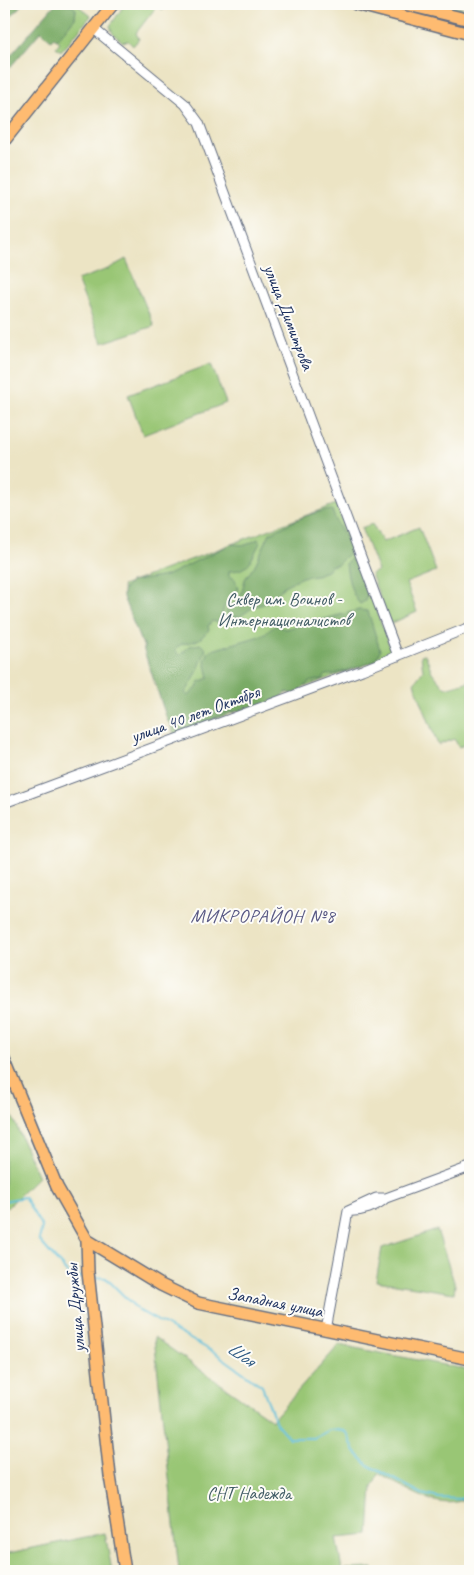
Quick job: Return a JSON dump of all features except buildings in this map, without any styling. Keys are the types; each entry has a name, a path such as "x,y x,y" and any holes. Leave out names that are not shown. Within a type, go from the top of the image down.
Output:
{"main road":[{"path":"4,141 113,4"},
{"path":"356,4 470,34"},
{"path":"404,4 470,20"},
{"name":"улица Дружбы","path":"4,1058 54,1180 87,1240 88,1272 110,1476 125,1571"},
{"name":"Западная улица","path":"87,1240 161,1286 198,1303 470,1360"}],"street":[{"name":"улица Димитрова","path":"94,29 185,104 199,123 398,656"},
{"name":"улица 40 лет Октября","path":"4,803 398,656 470,627"},
{"path":"326,1330 348,1210 365,1209 379,1204 386,1198 470,1167"}],"green space":[{"path":"4,4 22,4 4,25"},
{"path":"55,4 70,4 76,9 75,18 57,40 54,37 51,40 41,31 6,72 4,63"},
{"path":"70,4 76,4 91,16 61,51 56,47 60,42 57,40 75,18 76,9"},
{"path":"125,4 157,4 163,8 162,10 157,6 136,33 139,39 133,46 128,41 123,42 113,34 110,26"},
{"path":"442,4 470,10 470,14 442,6"},
{"path":"126,259 154,326 102,343 77,280 108,269"},
{"path":"211,364 226,403 143,435 128,395"},
{"name":"Сквер им. Воинов - Интернационалистов","path":"336,504 393,655 174,734 122,586"},
{"path":"332,510 352,550 338,564 330,566 327,571 302,577 284,586 274,598 264,604 255,606 239,617 229,617 226,611 242,592 245,579 255,565 270,533 315,513"},
{"path":"372,524 383,542 419,527 436,571 406,583 417,612 390,624 371,574 378,571 361,528"},
{"path":"258,539 260,543 249,563 242,569 229,571 229,576 235,579 238,590 224,607 220,623 212,621 208,626 209,630 201,638 182,644 175,649 179,656 190,646 200,644 206,649 195,677 185,693 188,696 197,688 199,682 209,678 205,660 209,651 263,635 276,625 285,629 359,610 368,611 380,650 379,653 371,663 326,675 323,679 309,682 295,695 287,692 280,699 246,711 228,712 179,733 168,722 144,651 144,644 140,640 123,597 123,591 130,582 166,576 231,544 246,545"},
{"path":"350,559 356,562 367,594 365,601 360,604 354,595 348,579 346,563"},
{"path":"425,654 432,672 445,688 470,681 470,743 459,747 454,739 438,745 414,683 423,671 421,655"},
{"path":"4,1097 38,1177 4,1211"},
{"path":"437,1230 455,1285 454,1293 376,1281 382,1248"},
{"name":"СНТ Надежда","path":"154,1337 272,1420 339,1345 470,1370 470,1496 448,1503 436,1501 412,1492 379,1474 372,1487 369,1535 336,1538 342,1569 373,1568 373,1571 179,1571"},
{"path":"105,1533 112,1571 4,1571 4,1554"}],"waterway":[{"name":"Шоя","path":"4,1201 24,1197 42,1227 39,1240 70,1276 83,1277"},
{"name":"Шоя","path":"93,1277 106,1278 138,1310 217,1354 262,1386 276,1423 289,1438 314,1438 329,1430 339,1429 347,1433 355,1452 368,1465 422,1494 439,1498 461,1499 470,1491"}],"district":[{"name":"МИКРОРАЙОН №8","path":"263,916"}]}
